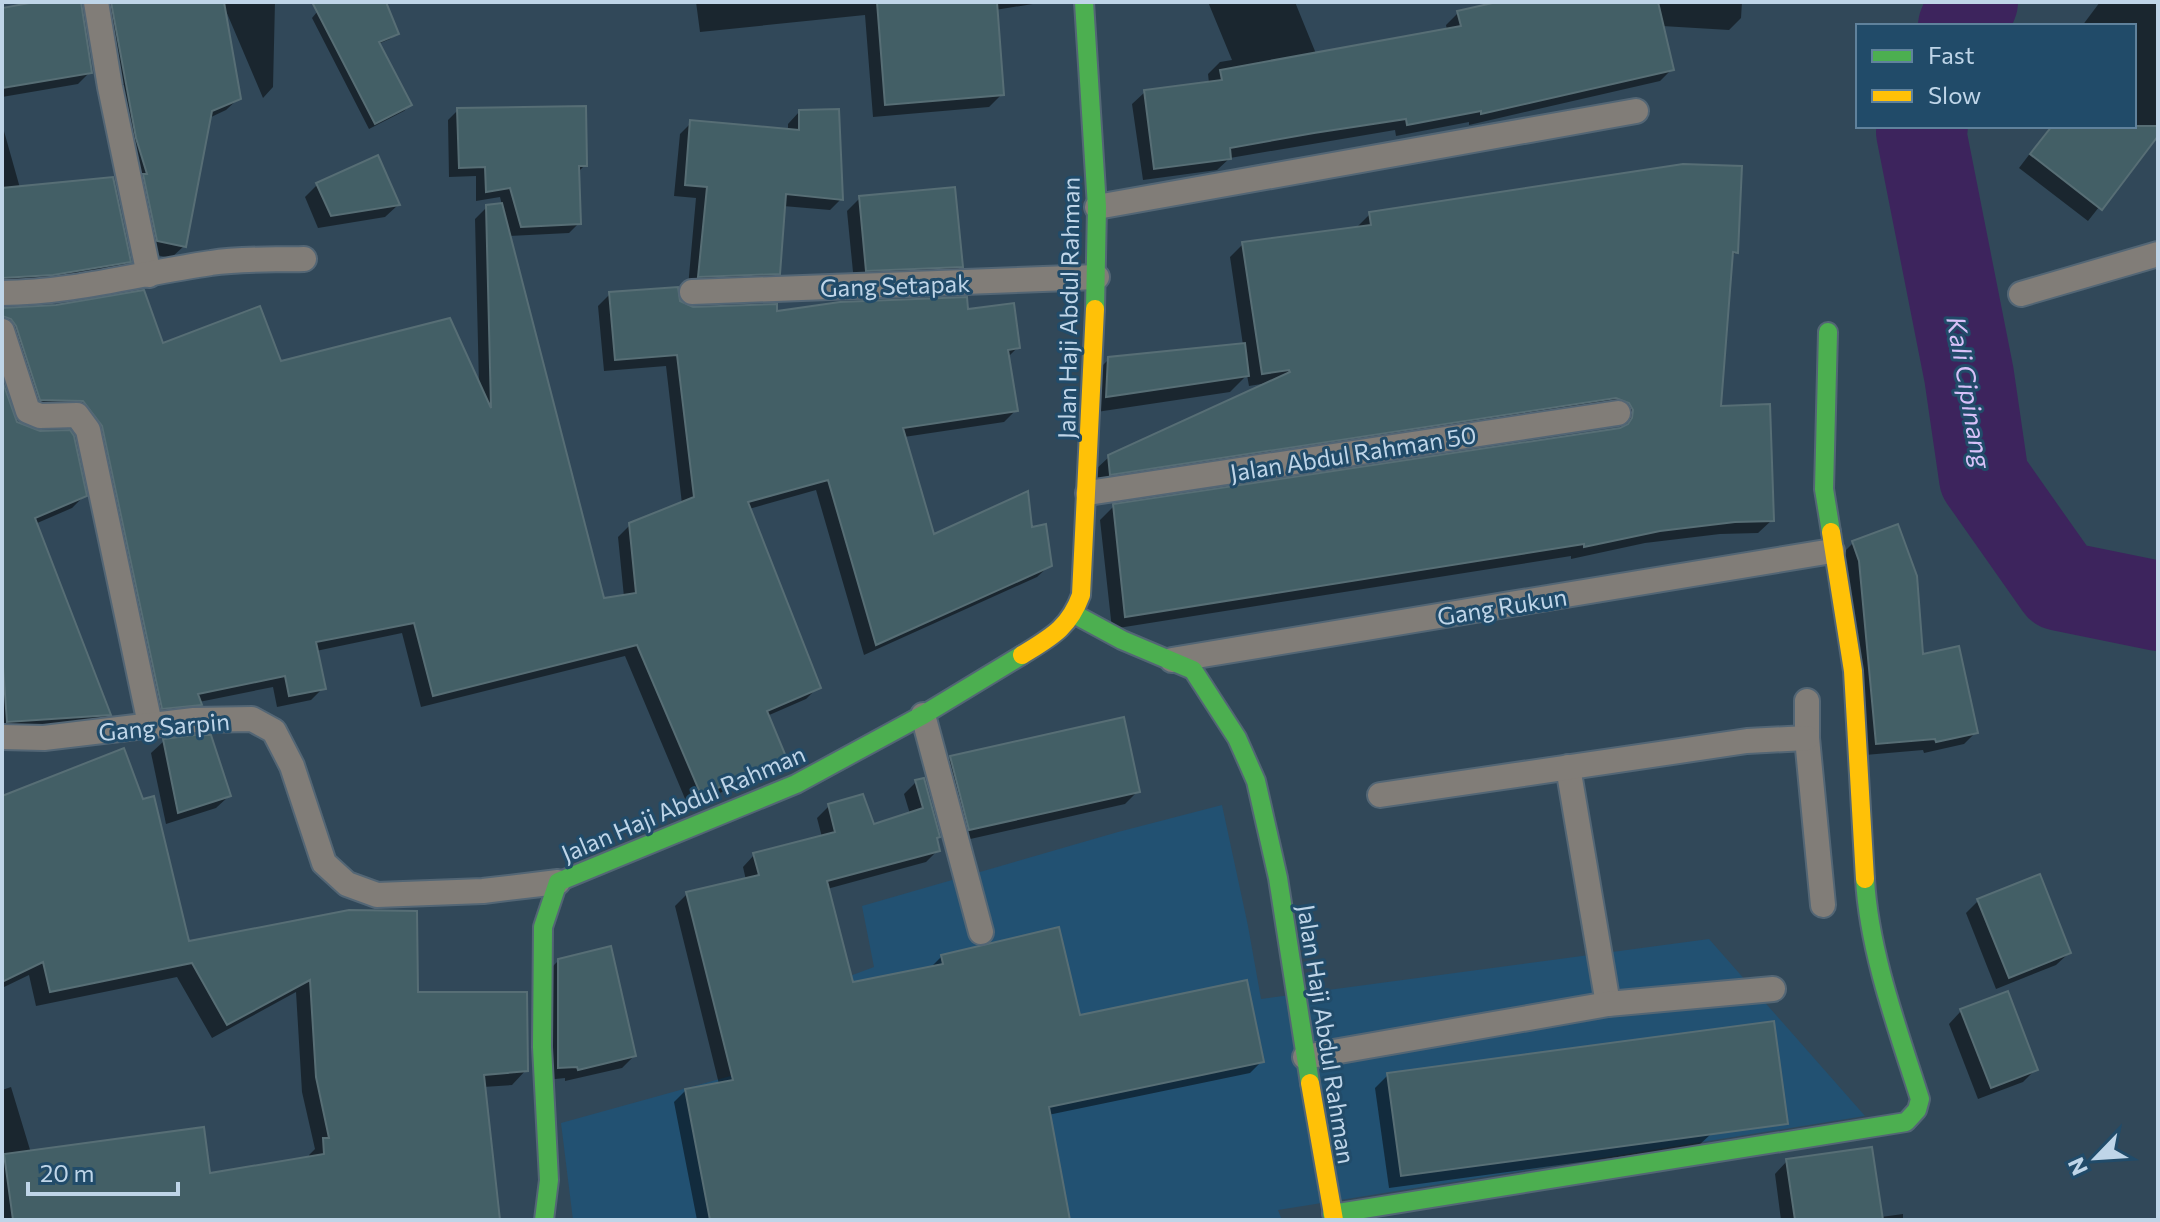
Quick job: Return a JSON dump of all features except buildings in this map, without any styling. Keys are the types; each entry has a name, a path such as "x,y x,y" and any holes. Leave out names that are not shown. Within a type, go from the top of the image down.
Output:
{"street":[{"path":"96,2 110,87 149,275"},
{"name":"Jalan Haji Abdul Rahman","path":"544,1220 549,1180 542,1047 543,927 558,882 796,784 923,715 1056,634 1074,614 1081,595 1088,493 1097,277 1097,207 1084,2"},
{"path":"1097,207 1636,111"},
{"path":"2021,294 2158,254"},
{"path":"2,293 29,293 214,262 304,259"},
{"name":"Gang Setapak","path":"692,292 1097,277"},
{"path":"2,331 28,411 40,416 77,415 88,430 150,724"},
{"path":"1333,1217 1844,1130 1906,1124 1918,1112 1920,1099 1889,996 1865,885 1853,671 1824,489 1828,332"},
{"name":"Jalan Abdul Rahman 50","path":"1088,493 1618,413"},
{"name":"Gang Rukun","path":"1172,660 1832,551"},
{"name":"Jalan Haji Abdul Rahman","path":"1074,614 1122,640 1193,670 1237,738 1256,781 1278,878 1333,1217"},
{"path":"1807,701 1807,738 1823,905"},
{"path":"923,715 981,932"},
{"name":"Gang Sarpin","path":"2,737 44,738 150,724 252,719 274,731 292,766 324,863 347,884 377,895 483,891 558,882"},
{"path":"1380,795 1747,741 1807,738"},
{"path":"1568,767 1608,1004"},
{"path":"1305,1057 1608,1004 1773,989"}],"shaded area":[{"path":"1222,805 1261,999 1709,939 1865,1116 1278,1210 1282,1220 573,1220 561,1123 842,1045 823,986 874,967 862,906"}],"waterway":[{"name":"Kali Cipinang","path":"1964,24 1973,2"},
{"name":"Kali Cipinang","path":"1922,128 1969,375 1984,478 2060,586 2158,606"}],"traffic: fast":[{"path":"1084,2 1097,207 1095,309"},
{"path":"1828,332 1824,489 1831,532"},
{"path":"1074,614 1122,640 1193,670 1237,738 1256,781 1278,878 1310,1083"},
{"path":"544,1220 549,1180 542,1047 543,927 558,882 796,784 923,715 1022,655"},
{"path":"1332,1214 1906,1122 1917,1110 1920,1099 1878,962 1865,879"}],"traffic: slow":[{"path":"1022,655 1065,624 1081,595 1095,309"},
{"path":"1831,532 1853,671 1865,879"},
{"path":"1310,1083 1334,1220"}]}
